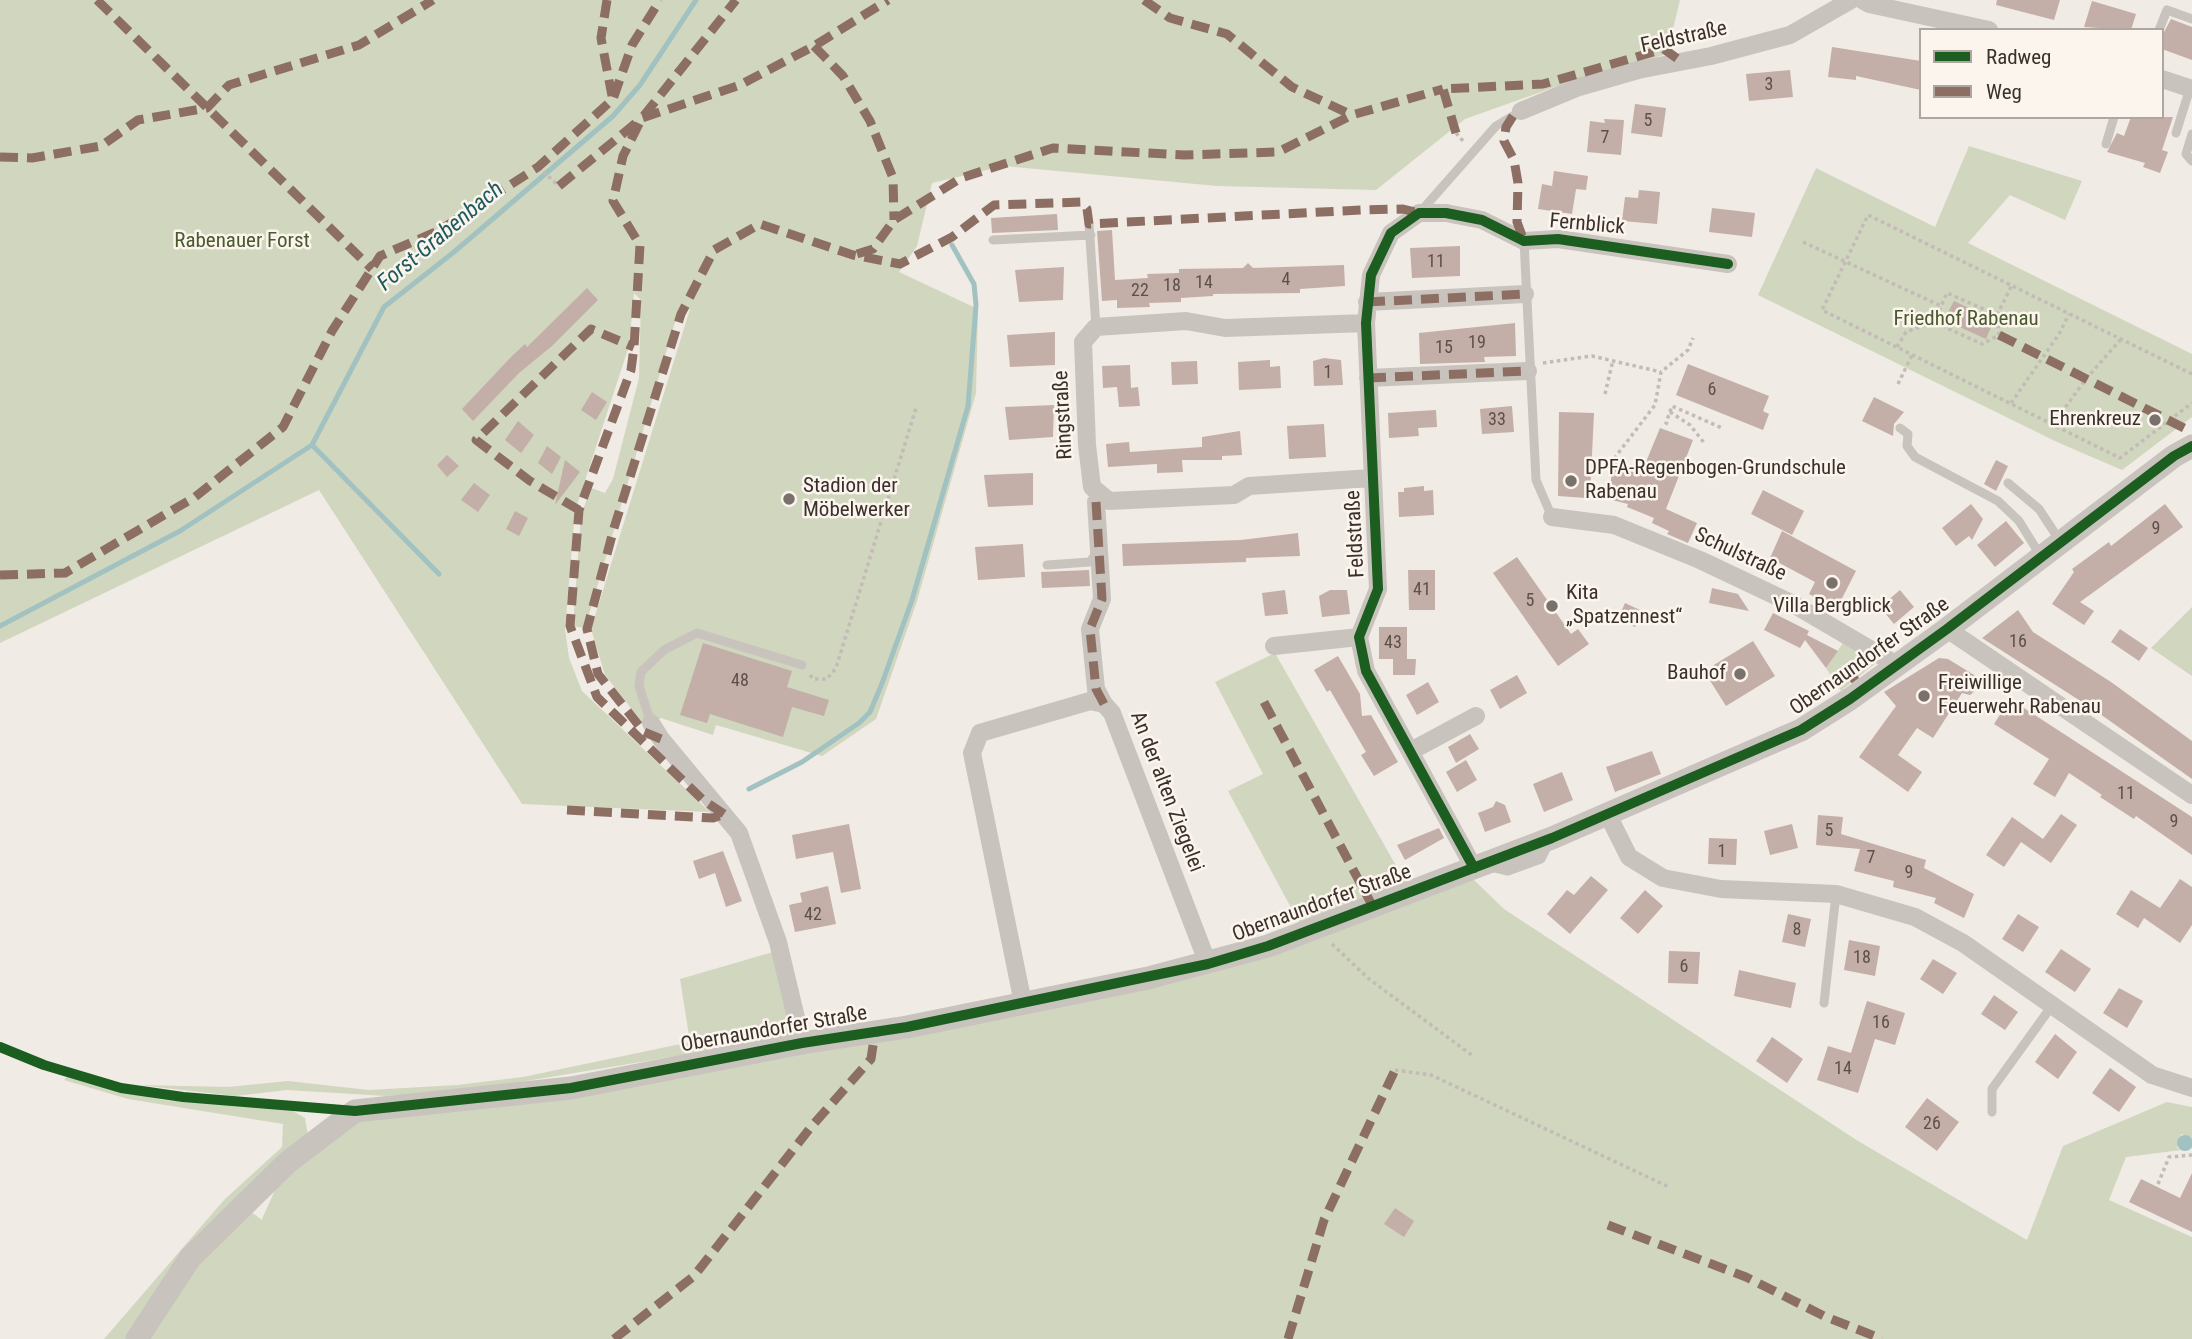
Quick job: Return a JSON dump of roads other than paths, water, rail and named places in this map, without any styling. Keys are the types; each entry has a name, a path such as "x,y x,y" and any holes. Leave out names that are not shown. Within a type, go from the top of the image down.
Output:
{"street":[{"name":"Feldstraße","path":"1521,111 1579,87 1638,70 1711,56 1790,35 1852,0"},
{"path":"1862,0 1869,4 1980,28"},
{"path":"2164,80 2191,88"},
{"name":"Feldstraße","path":"1359,637 1378,589 1367,302 1371,275 1391,233 1419,213"},
{"name":"Fernblick","path":"1419,213 1446,213 1482,220 1524,241 1570,241 1728,264"},
{"path":"1367,302 1525,294"},
{"path":"1096,327 1186,321 1225,328 1366,323"},
{"name":"Ringstraße","path":"1096,327 1083,342 1092,487 1098,499 1102,599 1090,629 1096,689 1104,704"},
{"path":"1368,378 1528,368"},
{"name":"Obernaundorfer Straße","path":"137,1339 190,1258 288,1162 355,1111 571,1088 802,1043 907,1027 1208,964 1317,928 1552,838 1801,730 1947,629 2174,456 2192,446"},
{"path":"1098,499 1108,501 1234,495 1249,486 1372,478"},
{"name":"Schulstraße","path":"1552,517 1614,525 1700,560 1793,604 1897,665"},
{"path":"1947,629 2192,795"},
{"path":"1274,646 1359,637 1366,671 1478,867"},
{"name":"An der alten Ziegelei","path":"1023,1003 972,753 980,733 1090,701 1104,704 1112,713 1208,964"},
{"path":"1411,751 1476,716"},
{"path":"651,723 661,739 739,833 778,942 802,1043"},
{"path":"1608,815 1629,857 1663,878 1721,889 1836,894 1915,917 1963,943 2152,1075 2192,1088"}],"lane":[{"path":"2160,28 2167,10 2192,19"},
{"path":"2176,133 2191,88"},
{"path":"1419,213 1432,203 1472,151 1496,126 1521,111"},
{"path":"2106,144 2113,119"},
{"path":"2192,134 2186,154 2192,161"},
{"path":"1089,224 1096,327"},
{"path":"993,240 1091,235"},
{"path":"1524,241 1528,368 1536,480 1552,517"},
{"path":"1900,428 1908,435 1907,446 1915,457 1998,501 2019,521 2041,557"},
{"path":"2008,483 2039,509 2060,542"},
{"path":"1047,565 1090,562 1096,556 1092,507 1098,499"},
{"path":"651,723 639,686 641,671 664,650 697,633 802,665"},
{"path":"1824,1003 1836,894"},
{"path":"1992,1112 1992,1089 2051,1007"}],"water":[{"path":"2185,1135 2193,1143 2185,1151 2177,1143"}],"waterway":[{"name":"Forst-Grabenbach","path":"0,626 180,531 312,445 384,307 454,252 613,116 640,85 696,0"},
{"path":"749,789 802,762 859,723 870,712 881,686 912,600 968,406 976,305 974,284 952,245"},
{"path":"312,445 439,574"}],"place":[{"name":"Ehrenkreuz","path":"2155,420"},
{"name":"DPFA-Regenbogen-Grundschule Rabenau","path":"1571,481"},
{"name":"Stadion der Möbelwerker","path":"789,499"},
{"name":"Villa Bergblick","path":"1832,583"},
{"name":"Kita „Spatzennest“","path":"1552,606"},
{"name":"Bauhof","path":"1740,674"},
{"name":"Freiwillige Feuerwehr Rabenau","path":"1924,696"}],"park label":[{"name":"Rabenauer Forst","path":"242,242"},
{"name":"Friedhof Rabenau","path":"1966,320"}]}
